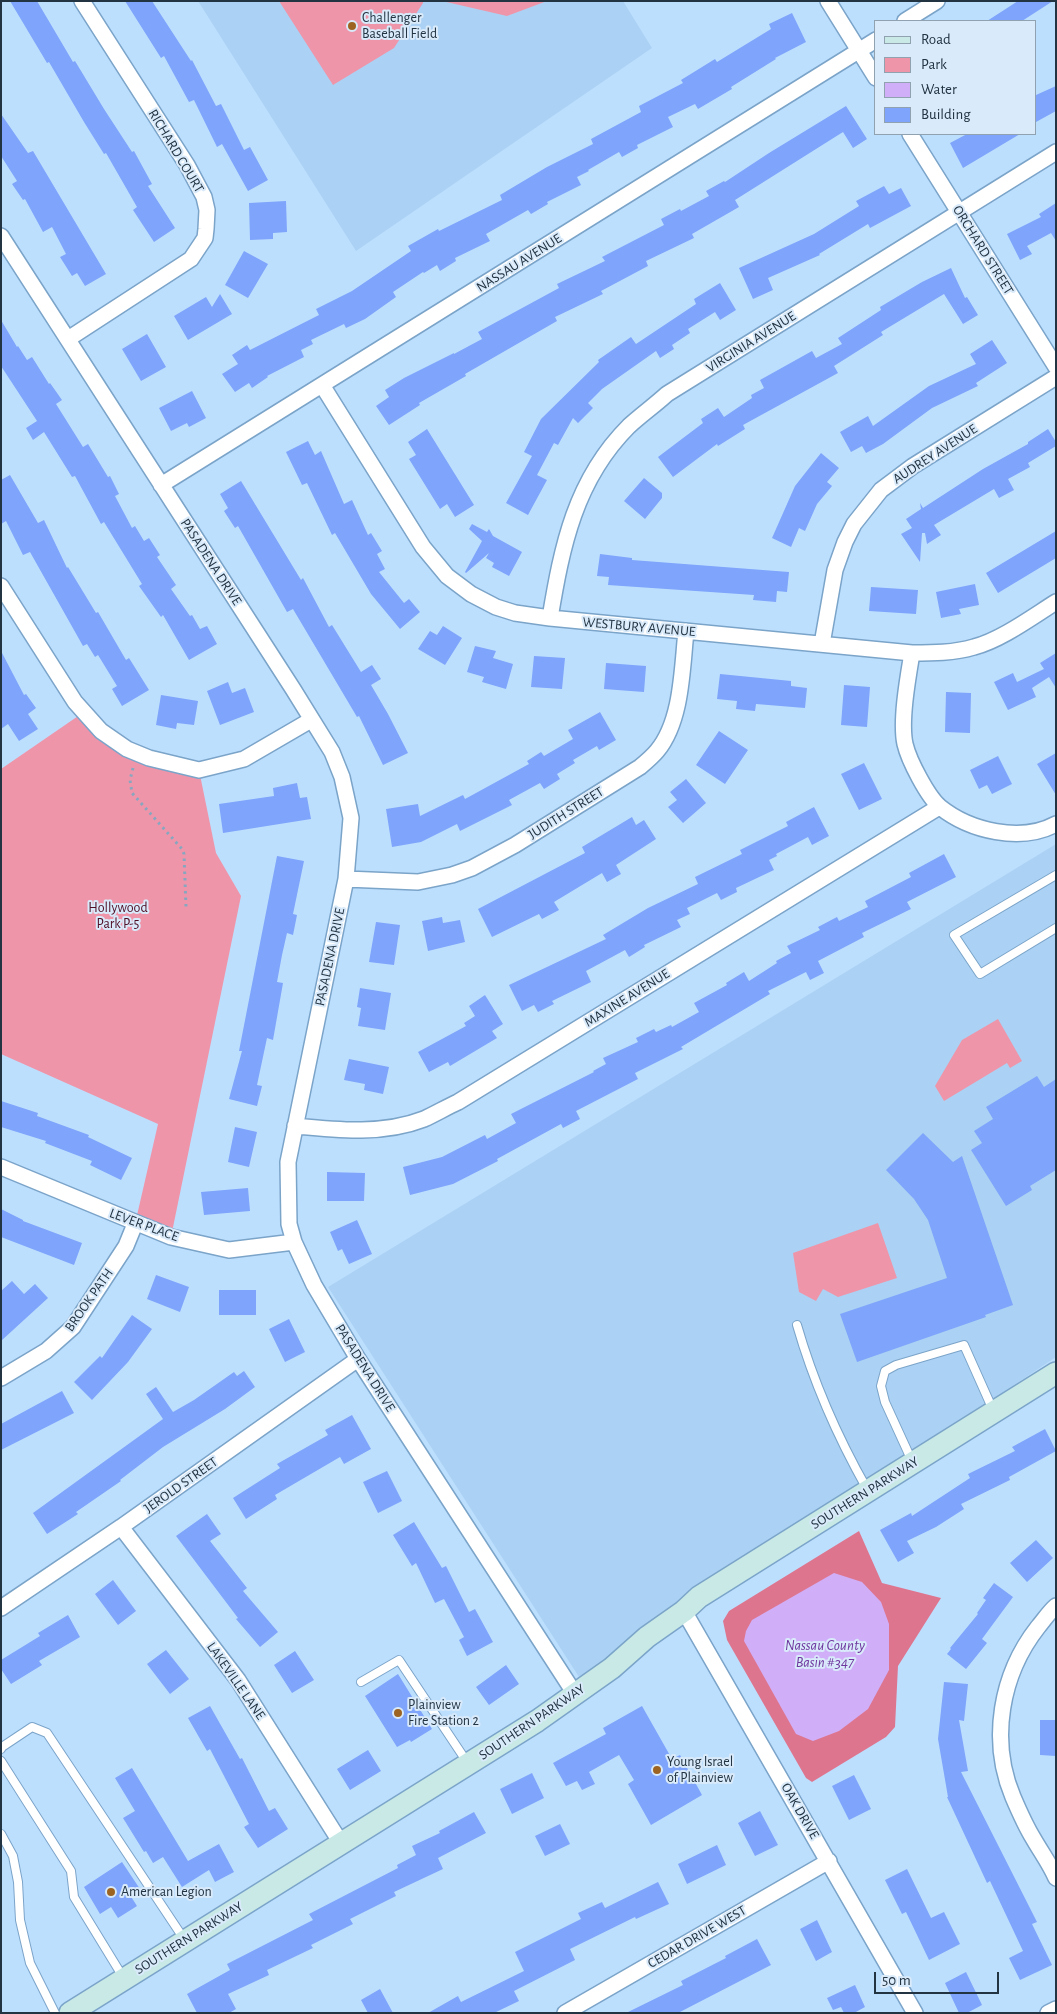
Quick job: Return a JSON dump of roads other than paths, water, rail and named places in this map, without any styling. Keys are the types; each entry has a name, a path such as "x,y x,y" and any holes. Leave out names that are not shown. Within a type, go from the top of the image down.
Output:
{"street":[{"name":"RICHARD COURT","path":"68,339 191,259 205,238 207,210 204,198 187,165 82,1"},
{"path":"828,1 874,75"},
{"path":"907,20 937,1"},
{"name":"NASSAU AVENUE","path":"161,485 874,41"},
{"name":"ORCHARD STREET","path":"911,135 1056,367"},
{"name":"VIRGINIA AVENUE","path":"550,618 564,541 576,504 597,466 629,426 667,394 1056,152"},
{"name":"PASADENA DRIVE","path":"1,236 288,681 332,752 342,777 351,818 346,880 288,1162 289,1224 294,1242 314,1285 358,1359 575,1694"},
{"name":"AUDREY AVENUE","path":"822,644 835,570 845,542 854,524 881,490 913,466 1056,377"},
{"name":"WESTBURY AVENUE","path":"322,385 423,547 447,576 471,594 496,607 515,613 912,653 939,653 975,647 1012,629 1056,602"},
{"path":"1,586 75,702 101,731 138,753 168,764 199,770 244,759 311,720"},
{"name":"JUDITH STREET","path":"346,880 418,882 452,875 472,868 515,845 640,768 660,748 675,716 686,631"},
{"path":"912,653 904,715 905,742 912,766 939,806 967,823 993,832 1024,833 1056,824"},
{"name":"MAXINE AVENUE","path":"295,1126 339,1130 380,1130 422,1119 458,1102 939,806"},
{"name":"LEVER PLACE","path":"1,1167 171,1238 229,1250 294,1242"},
{"name":"BROOK PATH","path":"1,1378 46,1351 73,1327 126,1246 135,1224"},
{"name":"JEROLD STREET","path":"1,1608 121,1527 358,1359"},
{"name":"SOUTHERN PARKWAY","path":"78,2011 124,1979 537,1722 612,1668 647,1637 699,1597 1056,1373"},
{"name":"LAKEVILLE LANE","path":"121,1527 238,1680 341,1843"},
{"path":"1054,1868 1032,1837 1012,1795 1001,1753 1000,1727 1005,1692 1025,1644 1056,1606"},
{"name":"OAK DRIVE","path":"684,1610 915,2013"},
{"name":"CEDAR DRIVE WEST","path":"565,2013 828,1861"},
{"path":"1048,2013 1056,2009"}],"lane":[{"path":"1056,875 954,935 980,974 1056,928"},
{"path":"797,1325 808,1362 827,1412 843,1447 868,1491"},
{"path":"912,1463 881,1386 885,1372 896,1365 964,1345 989,1415"},
{"path":"361,1682 395,1661 402,1662 468,1764"},
{"path":"1,1749 32,1727 48,1732 186,1940"},
{"path":"1,1761 72,1871 74,1897 124,1979"},
{"path":"1,1834 13,1856 18,1882 20,1920 30,1963 55,2013"}],"water":[{"name":"Nassau County Basin #347","path":"834,1573 862,1582 881,1602 889,1624 889,1670 868,1709 839,1731 813,1741 796,1734 744,1641 746,1631 752,1620"}],"place":[{"name":"Challenger Baseball Field","path":"352,26"},
{"name":"Plainview Fire Station 2","path":"398,1713"},
{"name":"Young Israel of Plainview","path":"657,1770"},
{"name":"American Legion","path":"111,1892"}],"park label":[{"name":"Hollywood Park P-5","path":"118,916"}]}
